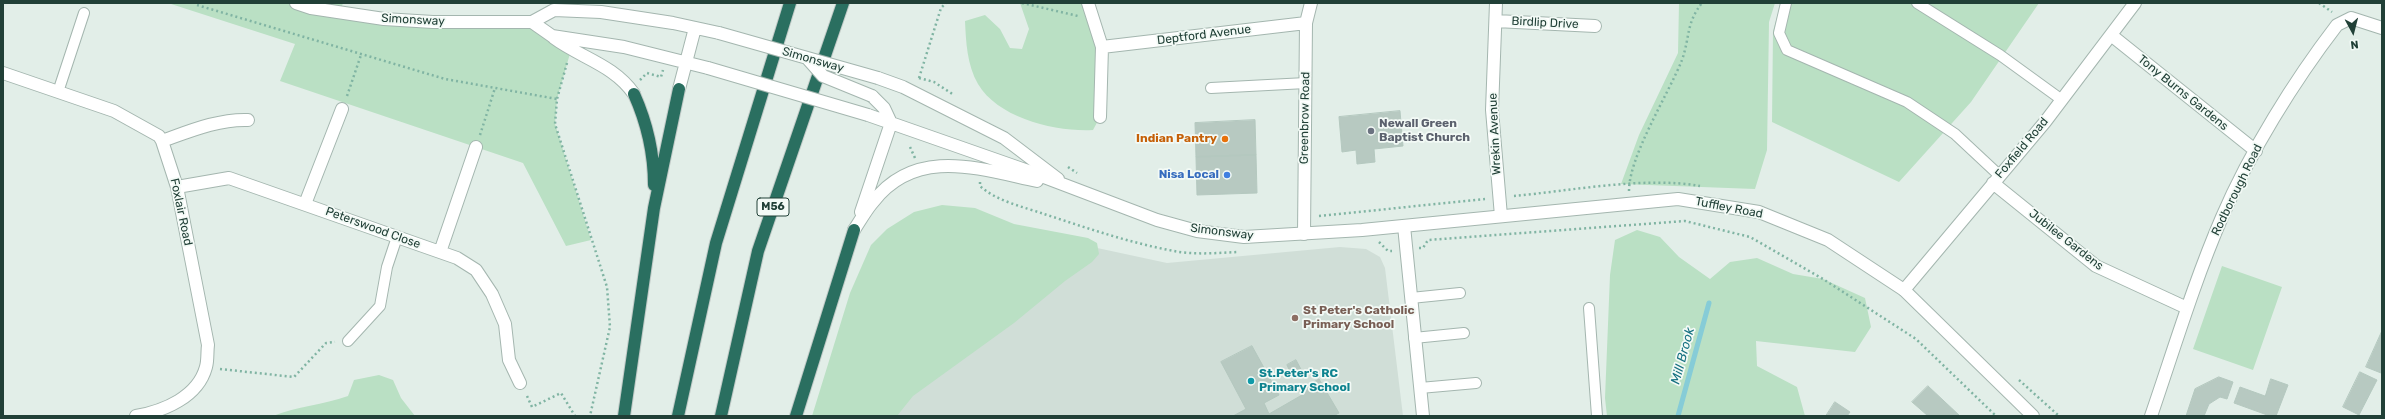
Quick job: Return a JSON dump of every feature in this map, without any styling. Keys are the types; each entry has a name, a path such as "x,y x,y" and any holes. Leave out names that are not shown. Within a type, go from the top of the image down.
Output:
{"highway":[{"path":"678,416 716,243 790,3"},
{"name":"M56","path":"721,416 758,251 843,3"},
{"path":"624,416 654,208 679,89"},
{"path":"634,94 642,112 650,141 654,175 654,208"},
{"path":"796,416 854,230"}],"street":[{"name":"Simonsway","path":"296,3 311,8 384,19 433,22 532,22 554,10 641,17 719,33 878,78 903,87 1004,138 1070,188"},
{"path":"1088,3 1102,48 1100,117"},
{"name":"Greenbrow Road","path":"1304,234 1306,23 1311,3"},
{"name":"Wrekin Avenue","path":"1496,3 1492,110 1501,216"},
{"name":"Foxfield Road","path":"1904,290 2062,100 2135,3"},
{"name":"Rodborough Road","path":"2151,416 2187,308 2223,215 2267,128 2337,26 2351,18 2382,28"},
{"name":"Birdlip Drive","path":"1496,21 1595,26"},
{"name":"Simonsway","path":"532,22 552,36 624,47 686,62 868,115 1157,220 1197,230 1244,237 1404,226"},
{"name":"Deptford Avenue","path":"1102,48 1306,23"},
{"path":"679,89 695,28"},
{"name":"Tony Burns Gardens","path":"2111,35 2256,151"},
{"path":"552,36 571,50 604,64 624,81 634,94"},
{"path":"807,58 823,76 872,96 884,108 890,123 854,230"},
{"path":"3,73 114,111 159,136 162,141 230,119 248,120"},
{"path":"305,204 342,110"},
{"name":"Foxlair Road","path":"143,415 166,409 193,390 206,367 208,345 177,187 172,167 162,141"},
{"path":"440,252 476,147"},
{"path":"854,230 873,202 889,185 918,170 932,166 957,166 1070,188"},
{"name":"Peterswood Close","path":"177,187 229,178 457,258 476,270 492,294 506,324 509,360 520,383"},
{"name":"Jubilee Gardens","path":"1997,179 2096,266 2187,308"},
{"name":"Tuffley Road","path":"1404,226 1678,198 1759,212 1828,240 1904,290 2033,416"},
{"path":"1404,226 1423,416"}],"lane":[{"path":"1786,3 1779,33 1787,50 1907,102 1955,134 1997,179"},
{"path":"1917,3 2000,55 2062,100"},
{"path":"58,92 84,13"},
{"path":"1211,88 1306,83"},
{"path":"348,341 380,306 387,267 397,236"},
{"path":"1411,298 1460,293"},
{"path":"1589,308 1597,416"},
{"path":"1414,338 1464,333"},
{"path":"1420,388 1476,383"}],"path":[{"path":"940,3 941,8"},
{"path":"919,78 941,8 946,3"},
{"path":"1022,3 1093,19"},
{"path":"1629,204 1629,185 1637,156 1682,59 1692,16 1702,3"},
{"path":"198,5 445,79 557,99"},
{"path":"342,110 361,55"},
{"path":"567,62 557,99 555,124 607,287 610,310 610,327 590,416"},
{"path":"638,81 647,73 661,77 663,70"},
{"path":"476,147 495,88"},
{"path":"1315,217 1491,198"},
{"path":"1376,240 1388,251 1423,248 1428,240 1685,221 1750,237 1823,280 1916,339 1996,416"},
{"path":"206,367 294,377 326,342 348,341"},
{"path":"520,383 532,407 561,393 575,416"}],"shaded area":[{"path":"1074,243 1167,263 1340,247 1366,249 1380,257 1385,268 1403,416 895,416 900,396"}],"green space":[{"path":"168,3 343,3 340,12 532,22 571,50 557,99 555,124 591,240 566,246 523,163 280,81 295,44"},
{"path":"1020,3 1088,3 1102,47 1100,117 1093,130 1078,130 1045,125 1013,114 999,106 987,96 978,84 969,61 965,21 985,15 1000,29 1010,48 1022,49 1029,29"},
{"path":"1679,3 1775,3 1769,22 1767,150 1755,189 1621,184 1639,135 1678,53"},
{"path":"1781,3 2039,3 1971,102 1899,182 1772,122 1773,31"},
{"path":"942,205 975,208 1014,224 1088,238 1097,243 1099,254 1092,262 1065,281 1014,323 913,396 897,416 812,416 850,293 871,245 887,229 914,212"},
{"path":"1637,230 1660,237 1679,257 1710,279 1730,262 1757,258 1793,274 1823,279 1865,298 1871,327 1855,352 1756,341 1757,366 1797,387 1805,416 1607,416 1605,398 1610,275 1615,240"},
{"path":"2222,266 2282,287 2253,370 2193,349"},
{"path":"379,375 393,380 401,398 415,416 273,416 348,396 354,380"}],"building":[{"name":"Newall Green Baptist Church","path":"1400,111 1403,146 1374,149 1375,162 1357,164 1356,150 1342,152 1339,117"},
{"name":"Indian Pantry","path":"1255,120 1256,155 1196,157 1195,123"},
{"name":"Nisa Local","path":"1256,155 1257,193 1197,195 1196,157"},
{"path":"2382,331 2382,371 2381,373 2366,367"},
{"name":"St.Peter's RC Primary School","path":"1252,346 1279,395 1264,403 1269,414 1302,395 1299,390 1319,379 1339,413 1333,416 1233,416 1246,409 1221,362"},
{"path":"1296,360 1303,373 1293,378 1287,365"},
{"path":"2360,372 2377,380 2359,415 2343,407"},
{"path":"2219,377 2233,382 2227,399 2220,397 2209,404 2204,416 2186,416 2195,389"},
{"path":"2271,379 2288,385 2276,416 2270,416 2234,403 2240,387 2265,396"},
{"path":"1928,386 1960,416 1928,416 1912,402"},
{"path":"1835,402 1850,412 1847,416 1826,416"}],"waterway":[{"name":"Mill Brook","path":"1678,416 1709,303"}],"place":[{"name":"Newall Green Baptist Church","path":"1371,131"},
{"name":"Indian Pantry","path":"1225,139"},
{"name":"Nisa Local","path":"1227,175"},
{"name":"St Peter's Catholic Primary School","path":"1295,318"},
{"name":"St.Peter's RC Primary School","path":"1251,381"}]}
